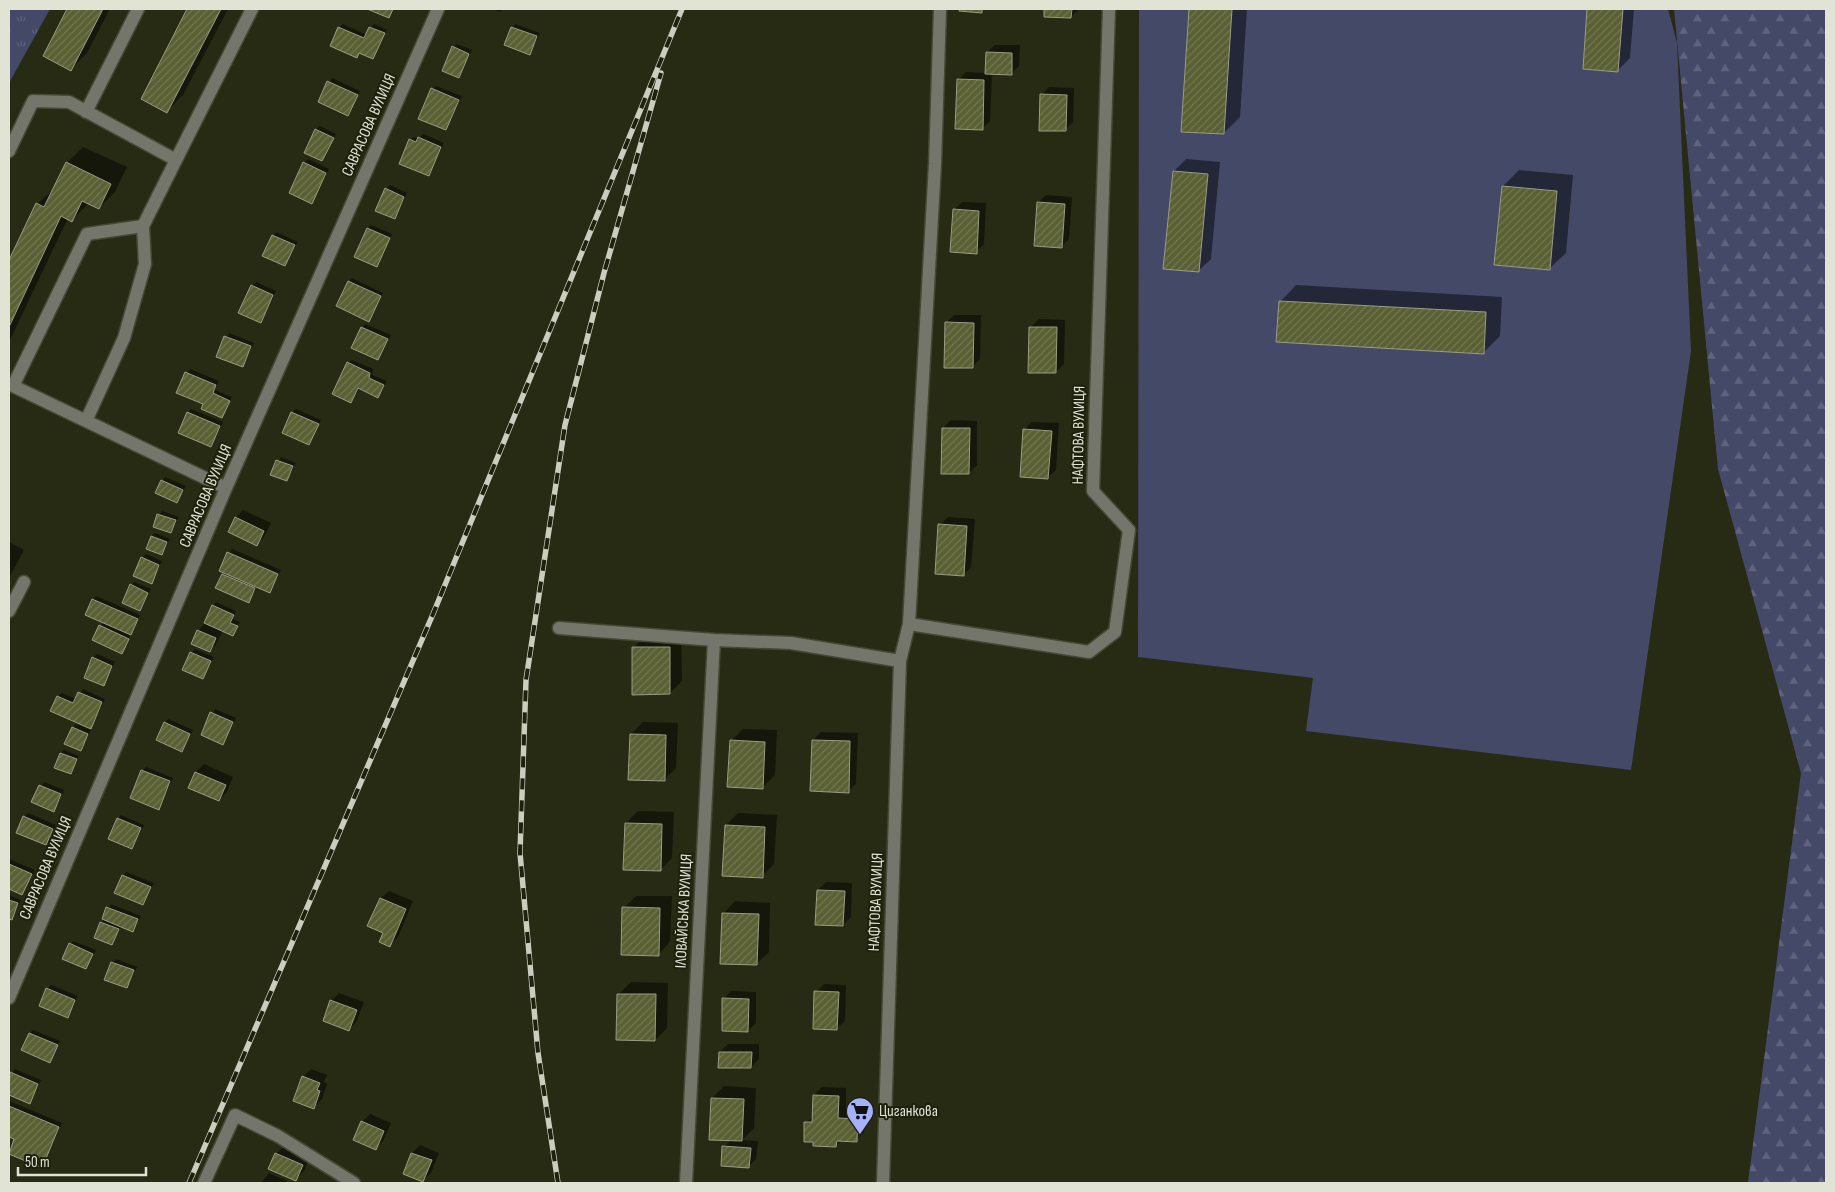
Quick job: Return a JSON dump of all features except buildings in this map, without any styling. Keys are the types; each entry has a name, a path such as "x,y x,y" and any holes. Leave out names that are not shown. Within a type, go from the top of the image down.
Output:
{"street":[{"path":"86,112 138,9"},
{"path":"86,420 124,338 145,264 143,226 252,9"},
{"name":"САВРАСОВА ВУЛИЦЯ","path":"9,998 226,488 438,9"},
{"name":"НАФТОВА ВУЛИЦЯ","path":"883,1183 900,661 909,624 934,164 940,9"},
{"name":"НАФТОВА ВУЛИЦЯ","path":"909,624 1089,652 1115,632 1129,530 1093,491 1109,9"},
{"path":"9,151 33,101 69,102 176,160"},
{"path":"143,226 87,234 14,386 226,488"},
{"path":"9,611 24,582"},
{"path":"559,628 714,640 791,643 900,661"},
{"name":"ІЛОВАЙСЬКА ВУЛИЦЯ","path":"686,1183 714,640"},
{"path":"204,1183 235,1115 278,1136 354,1183"}],"green space":[{"path":"9,9 50,9 9,83"},
{"path":"1139,9 1668,9 1677,43 1691,351 1631,770 1306,731 1313,678 1138,657"},
{"path":"1674,9 1826,9 1826,1183 1748,1183 1801,773 1718,469"}],"railway":[{"path":"189,1183 433,614 682,9"},
{"path":"558,1183 538,1053 520,853 526,680 565,425 604,273 661,73"}],"place":[{"name":"Циганкова","path":"860,1135"}]}
